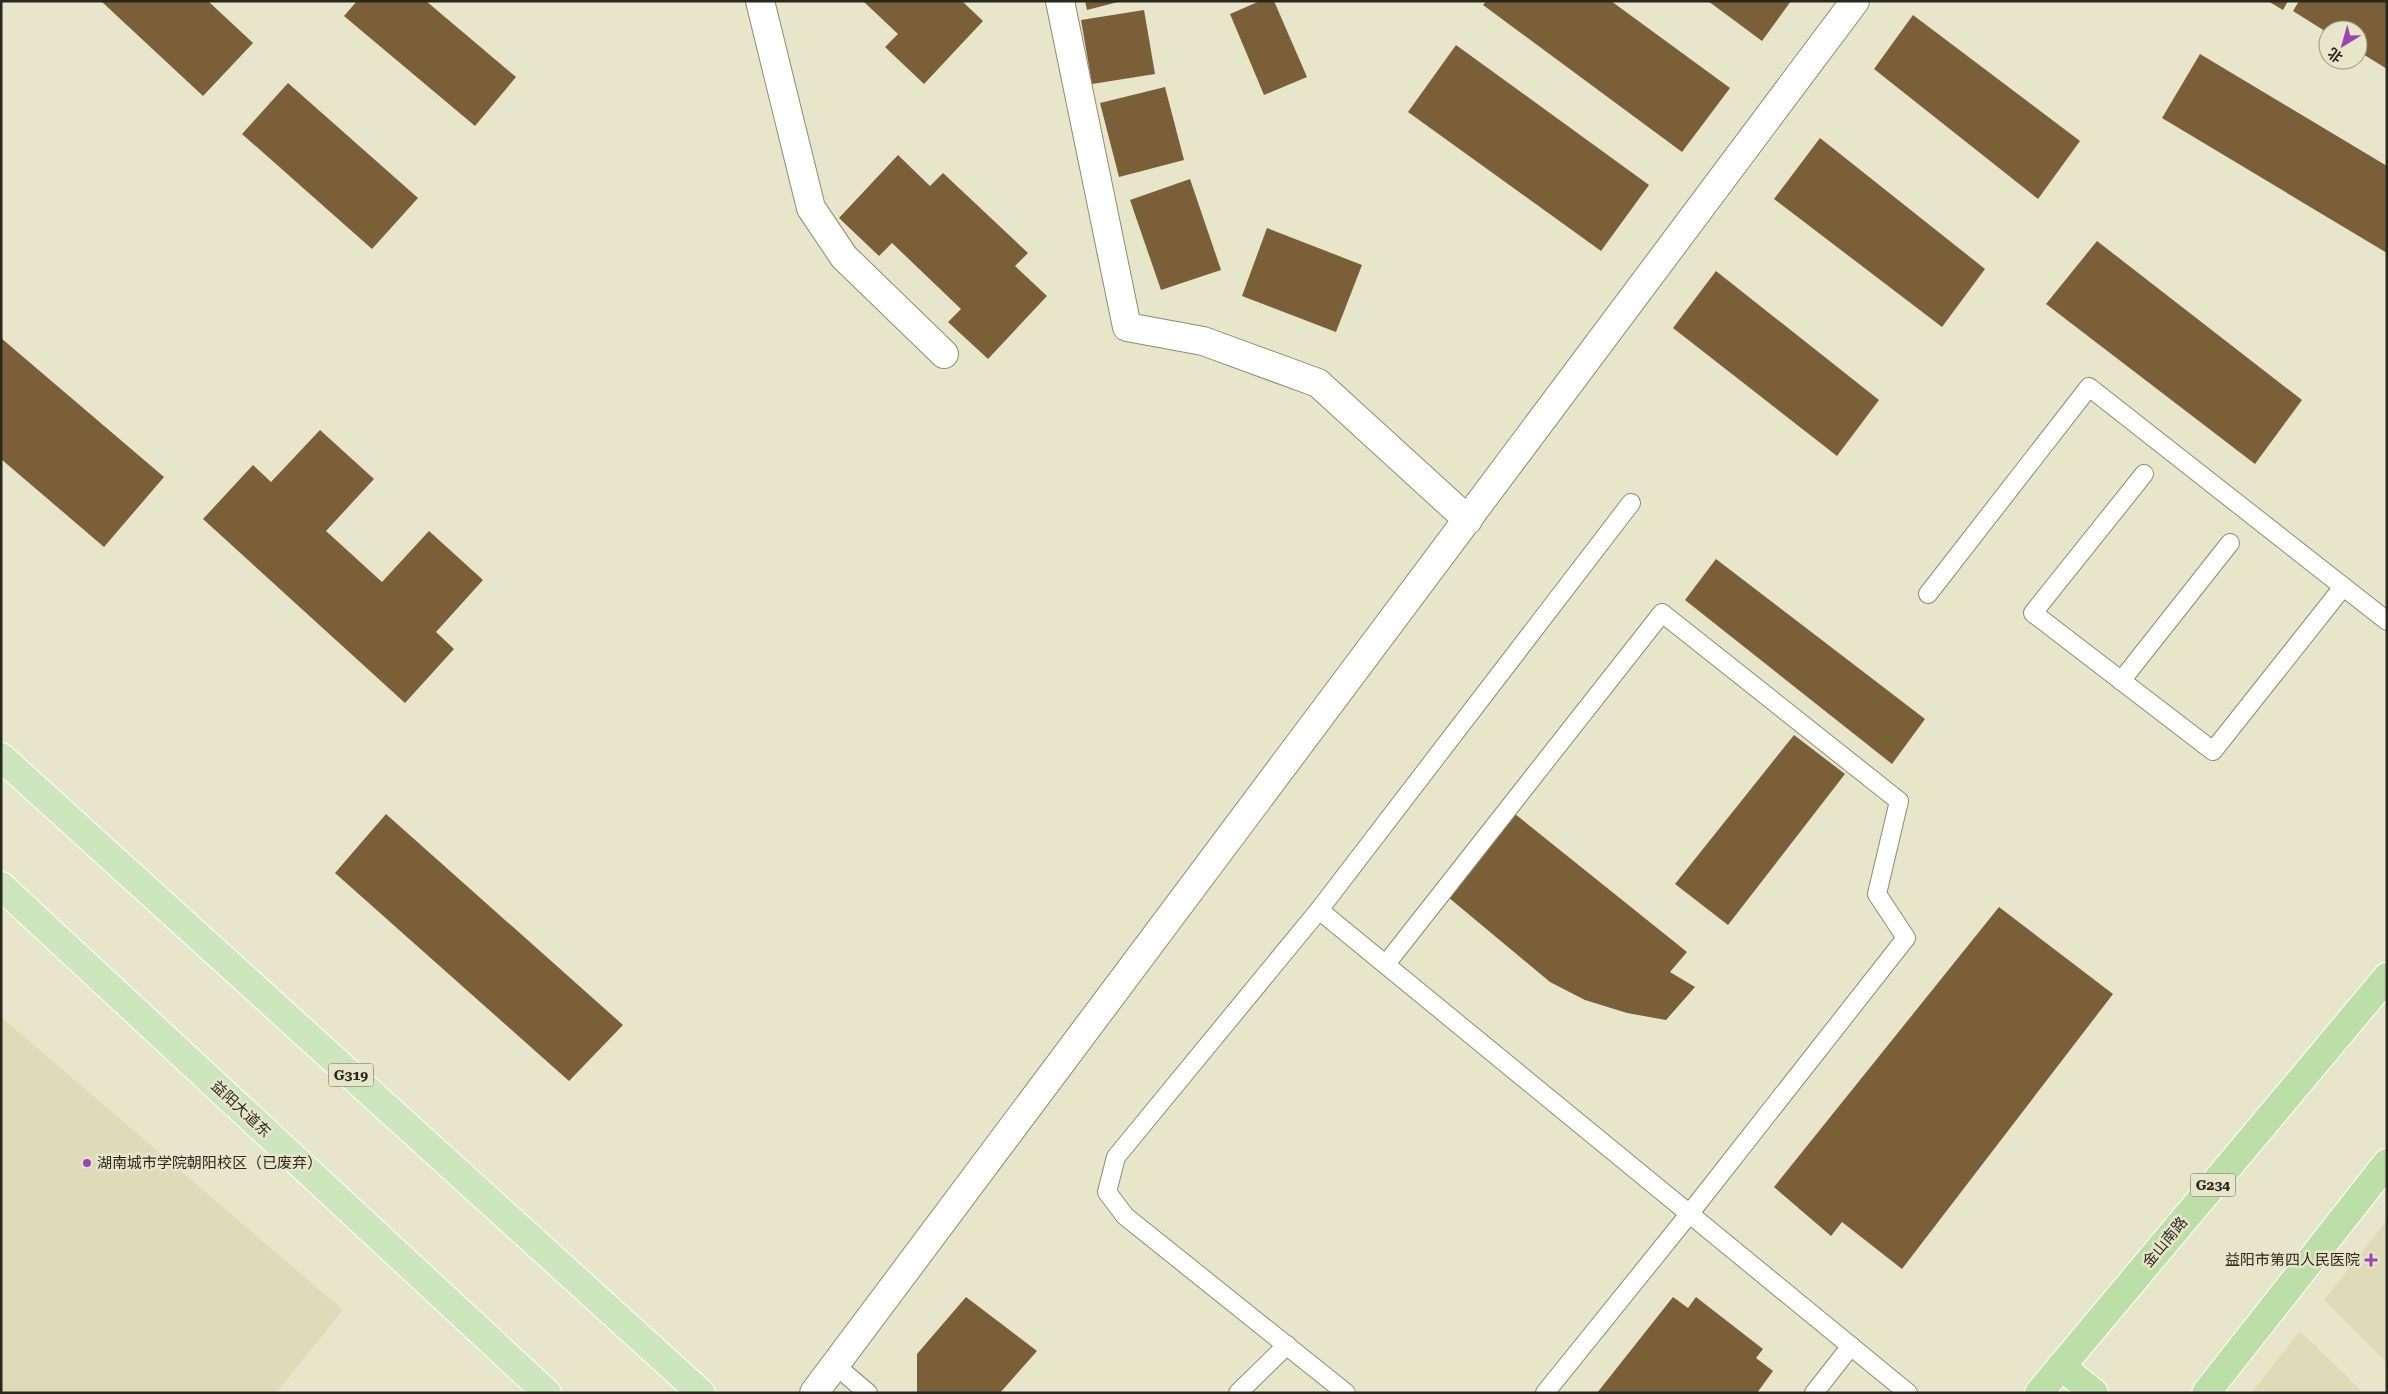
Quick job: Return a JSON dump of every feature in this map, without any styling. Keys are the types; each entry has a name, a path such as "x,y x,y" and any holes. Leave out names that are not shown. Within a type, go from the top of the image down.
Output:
{"highway":[{"name":"金山南路","path":"2039,1393 2387,977"},
{"path":"2206,1393 2387,1163"},
{"path":"2061,1366 2094,1393"}],"main road":[{"name":"G319","path":"1,757 701,1393"},
{"name":"益阳大道东","path":"1,886 547,1393"}],"street":[{"path":"760,1 810,208 844,257 944,354"},
{"path":"1060,1 1127,327 1203,340 1318,383 1468,520"},
{"path":"814,1393 1855,1"}],"lane":[{"path":"1928,594 2089,387 2387,621"},
{"path":"2144,474 2033,613 2213,751 2343,587"},
{"path":"1346,1393 1125,1216 1108,1192 1116,1157 1319,910 1631,503"},
{"path":"2121,681 2230,543"},
{"path":"1386,964 1662,613 1899,801 1877,894 1906,938 1690,1213 1545,1393"},
{"path":"1319,910 1908,1393"},
{"path":"1238,1393 1287,1346"},
{"path":"1814,1393 1851,1346"},
{"path":"835,1365 868,1393"}],"shaded area":[{"name":"湖南城市学院朝阳校区（已废弃）","path":"1,1017 343,1310 276,1393 1,1393"},
{"name":"益阳市第四人民医院","path":"2387,1220 2387,1363 2324,1300"},
{"path":"2300,1331 2363,1393 2251,1393"}],"building":[{"path":"101,1 208,1 253,43 203,96"},
{"path":"357,1 426,1 516,77 475,126 344,16"},
{"path":"863,1 962,1 983,21 924,84 885,47 898,34"},
{"path":"1085,1 1118,1 1118,2 1087,10"},
{"path":"1260,1 1274,1 1307,77 1264,95 1230,14"},
{"path":"1486,1 1611,1 1730,88 1682,152 1483,5"},
{"path":"1708,1 1791,1 1762,41"},
{"path":"2268,1 2288,1 2283,10"},
{"path":"2299,1 2387,1 2387,69 2368,57 2368,20 2318,20 2318,27 2293,11"},
{"path":"1144,10 1155,74 1092,84 1081,20"},
{"path":"1913,15 2080,141 2038,199 1874,69"},
{"path":"1456,45 1649,185 1601,251 1408,112"},
{"path":"2200,54 2387,166 2387,253 2162,118"},
{"path":"288,83 418,198 372,249 242,134"},
{"path":"1165,87 1184,160 1119,177 1100,103"},
{"path":"1820,138 1985,269 1942,327 1774,199"},
{"path":"898,155 930,186 943,173 1028,253 1015,266 1047,296 988,359 948,322 961,309 892,243 879,256 839,218"},
{"path":"1190,179 1221,270 1161,290 1130,200"},
{"path":"1267,228 1362,265 1336,332 1242,296"},
{"path":"2097,241 2302,400 2255,464 2046,304"},
{"path":"1716,271 1879,400 1837,456 1673,328"},
{"path":"1,338 164,477 104,547 1,459"},
{"path":"320,430 374,479 326,531 382,582 429,531 483,580 436,632 454,649 405,703 203,519 253,465 271,482"},
{"path":"1716,559 1925,719 1892,764 1685,600"},
{"path":"1794,735 1845,774 1728,925 1675,884"},
{"path":"386,814 623,1025 569,1081 335,873"},
{"path":"1515,814 1687,952 1670,972 1695,987 1666,1020 1627,1013 1585,1000 1550,982 1448,897"},
{"path":"1999,907 2113,994 1902,1269 1842,1222 1831,1236 1774,1187"},
{"path":"966,1297 1037,1351 1000,1393 917,1393 917,1354"},
{"path":"1673,1297 1688,1308 1696,1297 1763,1349 1756,1358 1773,1371 1757,1393 1597,1393"}],"place":[{"name":"湖南城市学院朝阳校区（已废弃）","path":"87,1163"},
{"name":"益阳市第四人民医院","path":"2371,1260"}]}
